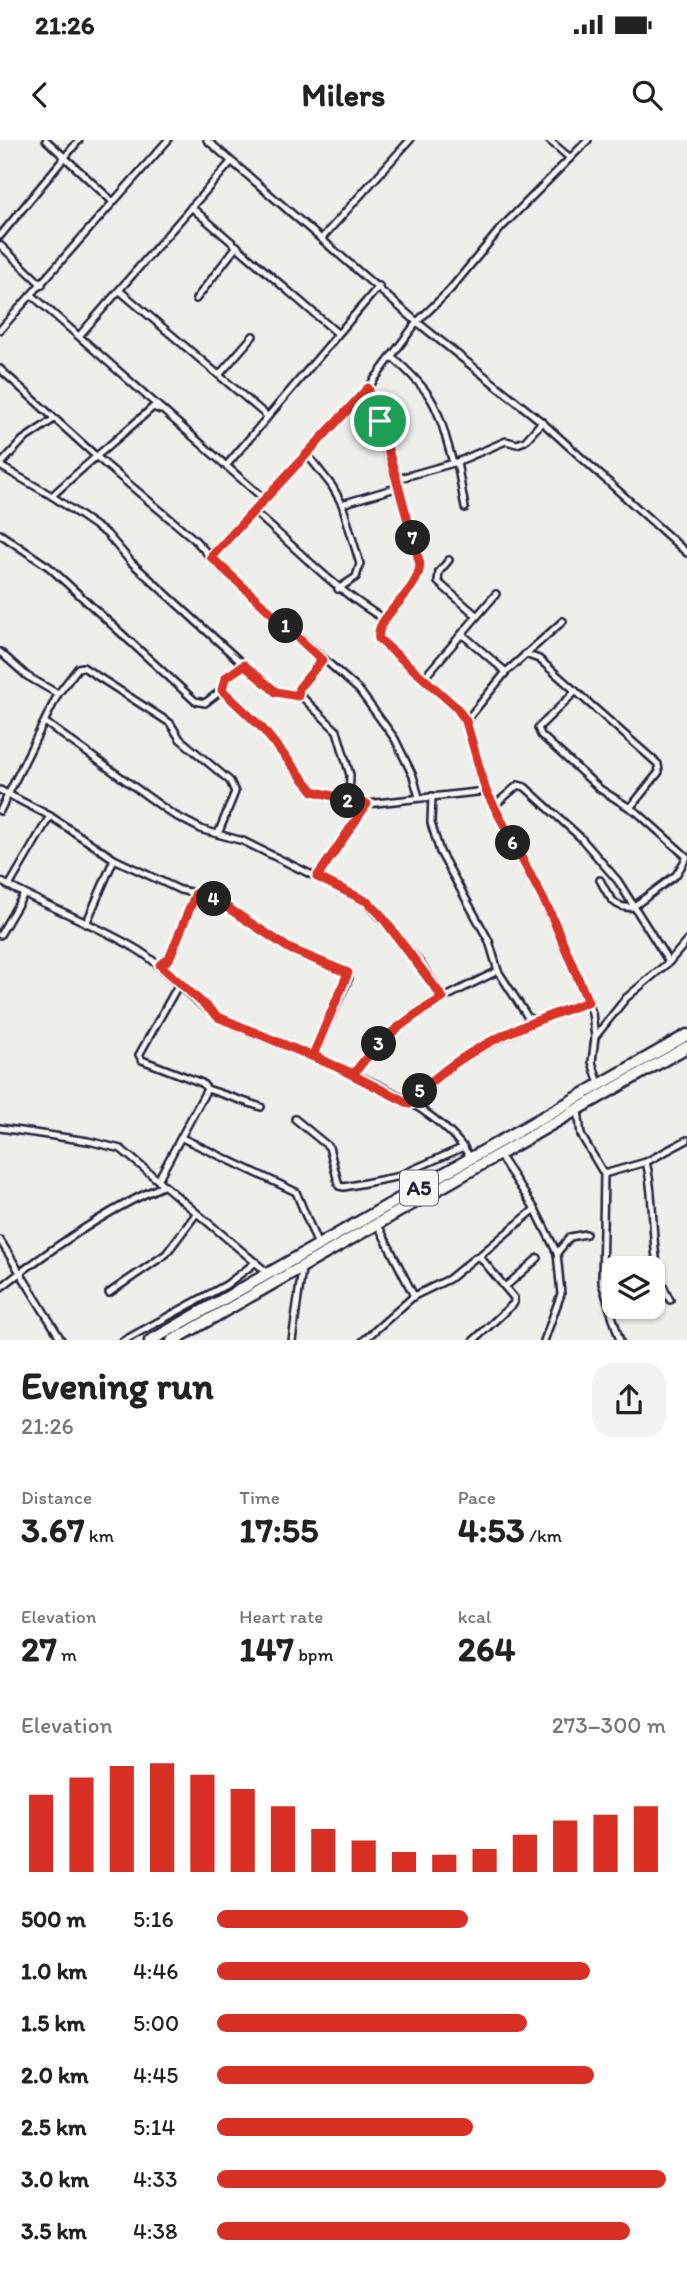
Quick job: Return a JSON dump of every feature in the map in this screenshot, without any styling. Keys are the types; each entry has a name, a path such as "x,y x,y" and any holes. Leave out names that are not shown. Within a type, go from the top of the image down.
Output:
{"highway":[{"name":"A5","path":"150,1340 687,1035"},
{"name":"A5","path":"179,1339 687,1047"}],"street":[{"path":"46,140 112,201"},
{"path":"0,236 79,140"},
{"path":"0,330 33,296 112,201 168,140"},
{"path":"207,140 379,286 417,322 542,422 687,553"},
{"path":"322,238 410,140"},
{"path":"549,140 570,158"},
{"path":"211,557 368,388 417,322 588,140"},
{"path":"79,337 232,162"},
{"path":"191,206 337,332"},
{"path":"0,245 42,285"},
{"path":"196,299 237,246"},
{"path":"226,466 337,332 379,286"},
{"path":"120,292 267,416"},
{"path":"33,296 264,499"},
{"path":"0,317 7,323"},
{"path":"219,374 253,336"},
{"path":"391,356 421,383 437,405 455,462 465,508"},
{"path":"0,369 322,660 349,681 372,705 395,738 413,776 419,797"},
{"path":"0,382 7,376"},
{"path":"368,388 419,556 420,571 415,584 379,629 379,639 456,707 466,721 486,791 550,912 588,1002 595,1037 592,1062 599,1084"},
{"path":"52,496 98,458 128,426 153,407 166,413"},
{"path":"54,419 23,440 0,465 52,496 107,534 131,562 276,692 298,696 330,720 337,732 350,775 349,801"},
{"path":"397,479 455,462 506,442 517,444 525,441 542,422"},
{"path":"306,453 332,486 342,504 361,569 356,577 338,589"},
{"path":"342,504 399,487"},
{"path":"253,511 290,541 338,589 386,620"},
{"path":"0,534 49,567 195,701 205,703 222,690 225,678 244,665"},
{"path":"449,560 439,572 438,582 476,615"},
{"path":"424,678 496,594"},
{"path":"466,721 506,672 563,621"},
{"path":"461,634 506,672"},
{"path":"0,652 27,676 58,694"},
{"path":"526,654 539,659 660,767 630,808"},
{"path":"298,696 299,688 322,660"},
{"path":"0,811 46,723 58,694 78,668 83,667 170,723 180,740 230,781 234,788 218,834"},
{"path":"222,690 262,728 313,791 367,804 486,791"},
{"path":"576,691 542,721 539,732 600,789 630,808 687,857 677,876 633,907 626,908 613,903 600,880"},
{"path":"46,723 172,814 218,834 243,841 368,902 443,998"},
{"path":"494,806 518,785 526,787 580,837 618,881 669,962"},
{"path":"0,790 50,816 114,859 159,881 210,896 290,949 348,973 313,1055"},
{"path":"432,796 431,823 440,852 489,941 498,971 527,1016 535,1021"},
{"path":"317,877 367,804"},
{"path":"9,886 50,816"},
{"path":"86,924 114,859"},
{"path":"0,881 137,949 160,965 218,1017 313,1055 410,1104 464,1147 471,1159"},
{"path":"160,965 169,959 196,893"},
{"path":"0,935 24,894"},
{"path":"595,1037 626,998 669,962 687,940"},
{"path":"354,1074 372,1050 405,1022 443,998 498,971"},
{"path":"180,982 139,1055 142,1060 202,1083 207,1089 261,1107"},
{"path":"410,1104 425,1086 464,1058 535,1021 588,1002"},
{"path":"158,1180 207,1089"},
{"path":"578,1109 581,1135 604,1174 603,1283 609,1312 621,1340"},
{"path":"295,1119 329,1147 336,1181 339,1186 344,1187 396,1177 464,1147"},
{"path":"0,1128 88,1141 121,1149 269,1273"},
{"path":"182,1138 296,1192 318,1245"},
{"path":"604,1174 646,1162 687,1140"},
{"path":"499,1154 536,1209 557,1253 561,1294 544,1340"},
{"path":"646,1162 652,1183 656,1261 670,1300"},
{"path":"0,1288 125,1204 163,1186"},
{"path":"363,1340 414,1296 449,1279 536,1209"},
{"path":"108,1293 166,1254 196,1214"},
{"path":"377,1223 414,1296"},
{"path":"557,1253 570,1237 586,1234"},
{"path":"0,1240 62,1340"},
{"path":"473,1340 511,1308 514,1298 478,1256"},
{"path":"505,1287 538,1258"},
{"path":"123,1340 226,1285 256,1262"},
{"path":"292,1340 302,1266"}],"route":[{"path":"380,421 368,388 243,522 234,536 211,557 322,660 299,688 298,696 273,691 244,665 225,678 222,690 262,728 313,791 367,804 317,877 368,902 420,963 443,998 405,1022 372,1050 354,1074 218,1017 160,965 169,959 196,893 210,896 290,949 348,973 313,1055 354,1074 410,1104 425,1086 482,1047 538,1018 588,1002 550,912 486,791 466,721 456,707 379,639 379,629 407,596 420,571 419,556 380,421"}]}
